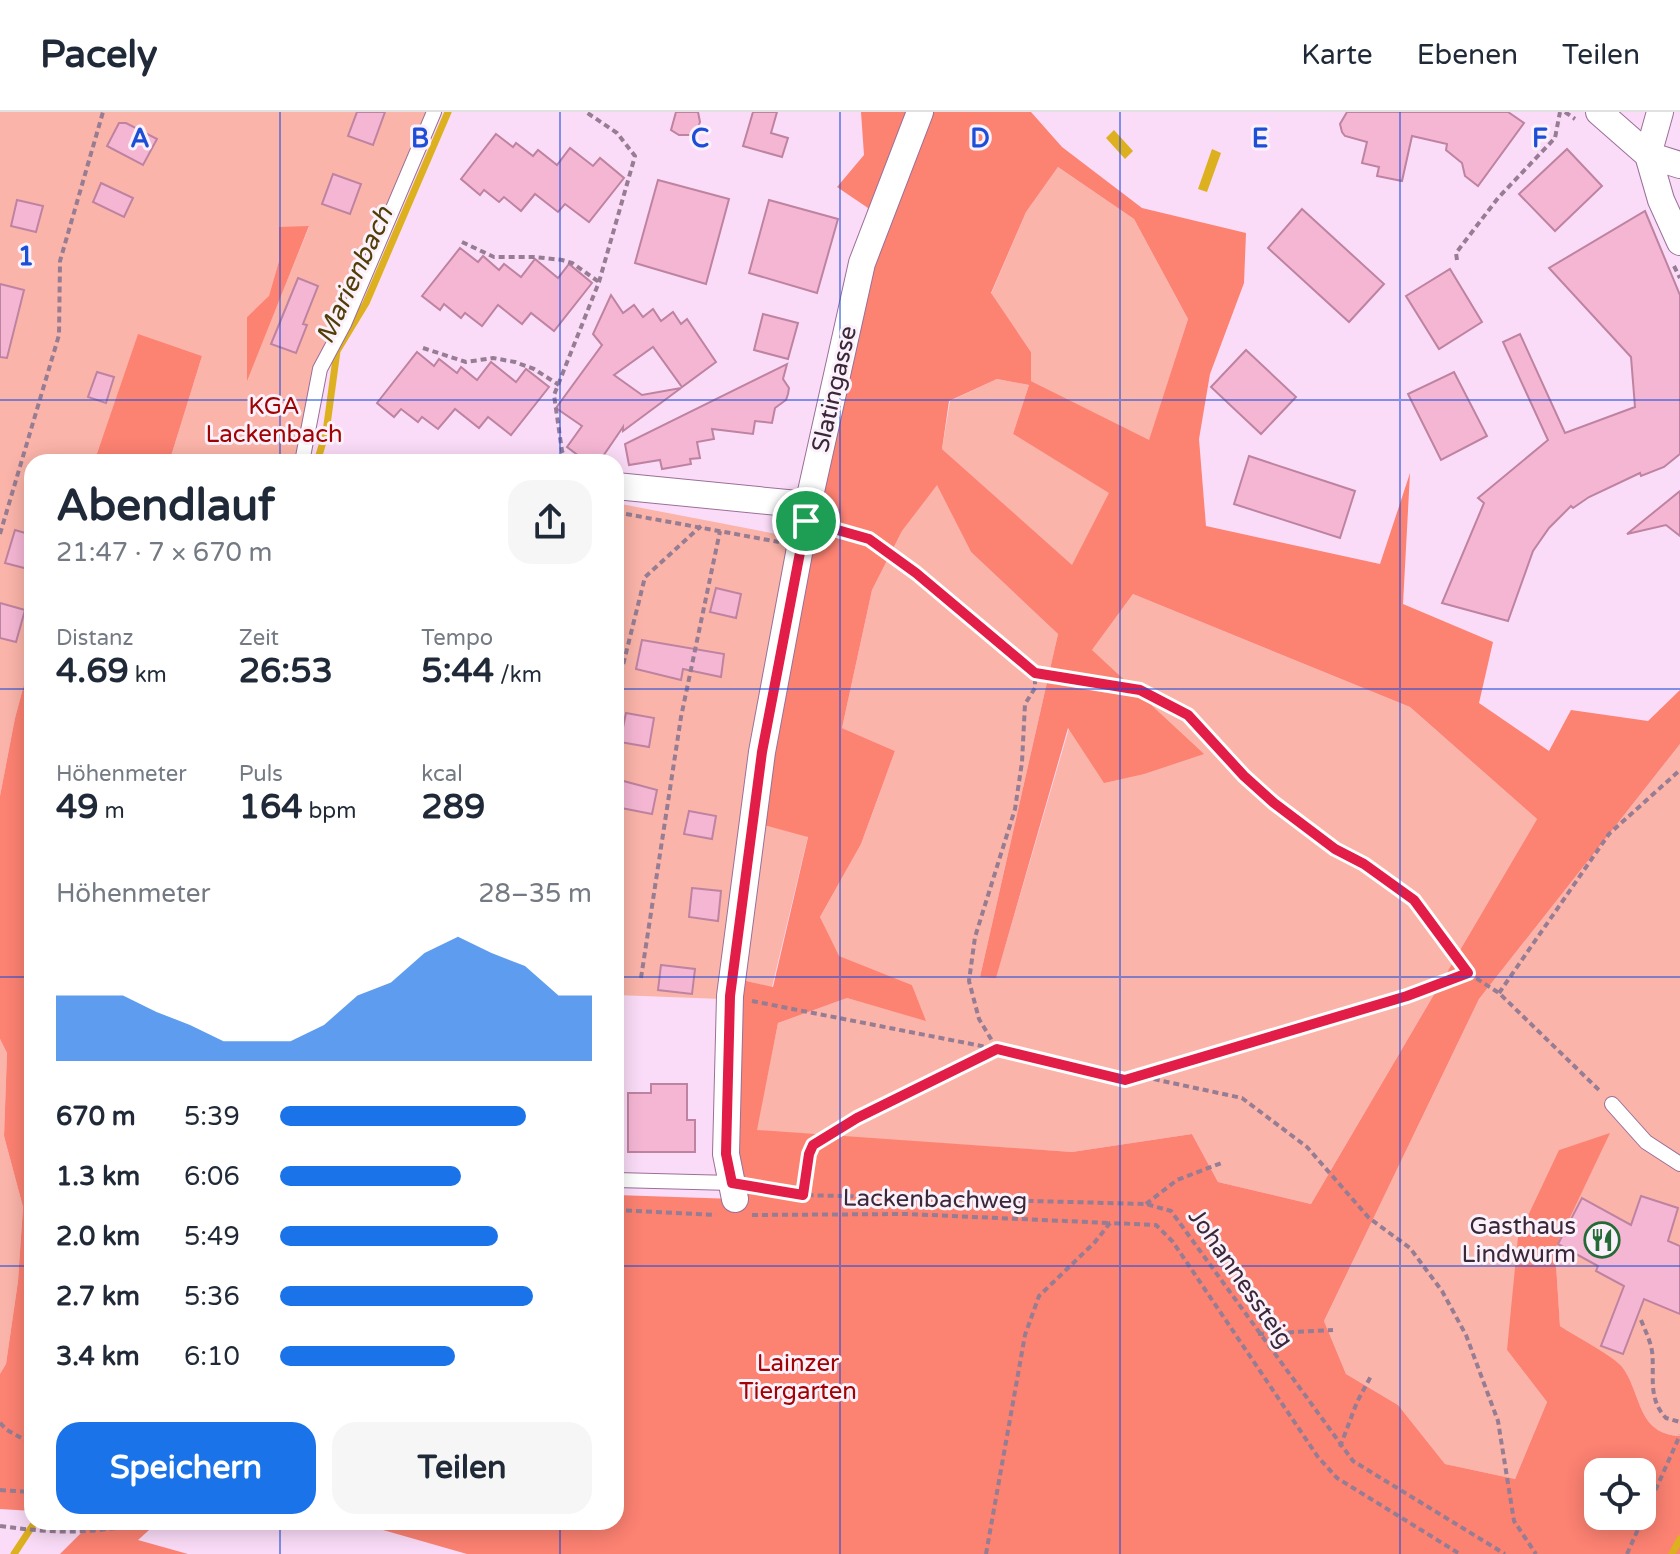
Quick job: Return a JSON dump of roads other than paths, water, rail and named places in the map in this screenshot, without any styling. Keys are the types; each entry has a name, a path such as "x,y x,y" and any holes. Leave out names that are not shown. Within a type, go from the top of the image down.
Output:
{"street":[{"name":"Slatingasse","path":"732,1203 726,1154 730,996 762,752 805,524 862,263 920,112"},
{"path":"1599,112 1648,155 1678,165"},
{"path":"1660,112 1648,155 1661,200 1680,242"},
{"path":"624,488 805,524"}],"lane":[{"path":"304,454 320,369 344,324 434,112"},
{"path":"1612,1104 1646,1142 1680,1164"},
{"path":"624,1182 732,1203"}],"waterway":[{"name":"Marienbach","path":"319,454 326,432 337,351 366,303 448,112"},
{"name":"Marienbach","path":"14,1554 30,1530"},
{"path":"1672,1554 1680,1539"}],"place":[{"name":"Gasthaus Lindwurm","path":"1602,1240"}],"park label":[{"name":"KGA Lackenbach","path":"274,420"},
{"name":"Lainzer Tiergarten","path":"798,1377"}]}
